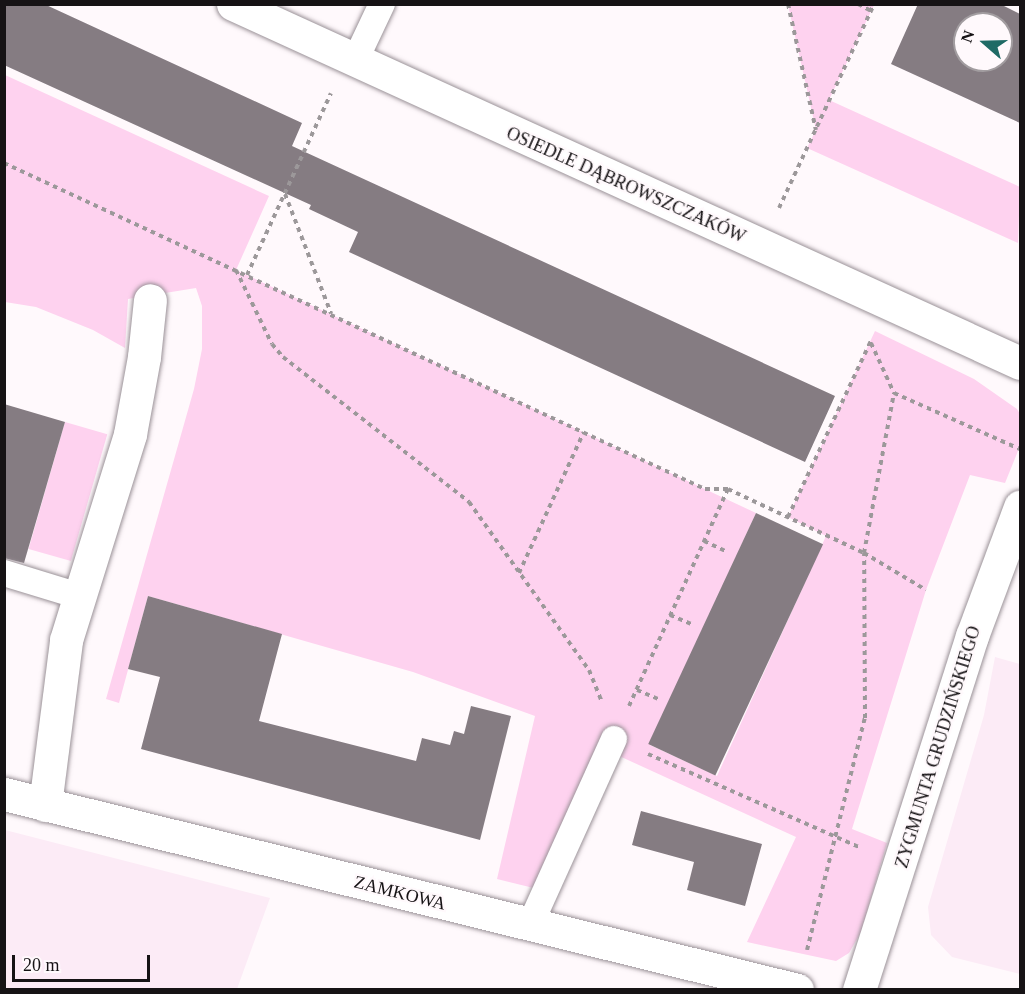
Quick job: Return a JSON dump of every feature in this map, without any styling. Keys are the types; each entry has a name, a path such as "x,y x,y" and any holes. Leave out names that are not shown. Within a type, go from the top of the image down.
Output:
{"street":[{"name":"OSIEDLE DĄBROWSZCZAKÓW","path":"233,4 345,73 761,246 1020,363"},
{"path":"45,805 61,670 79,596 130,434 143,367 150,300"},
{"name":"ZYGMUNTA GRUDZIŃSKIEGO","path":"859,990 972,636 1020,507"},
{"name":"ZAMKOWA","path":"4,794 797,990"}],"lane":[{"path":"345,73 382,4"},
{"path":"4,573 79,596"},
{"path":"530,925 614,739"}],"path":[{"path":"788,4 816,130"},
{"path":"858,4 871,11"},
{"path":"761,246 873,4"},
{"path":"247,274 284,193 345,73"},
{"path":"4,163 247,274 705,489 728,489 864,553 926,590"},
{"path":"284,193 331,314"},
{"path":"235,269 272,344 283,357 462,495 593,677 601,697 606,728 614,739 868,852"},
{"path":"788,517 889,304"},
{"path":"806,955 867,701 864,553 894,393 871,342"},
{"path":"894,393 1020,449"},
{"path":"518,573 584,432"},
{"path":"614,739 728,489"},
{"path":"704,541 728,552"},
{"path":"670,615 694,625"},
{"path":"637,690 660,700"}],"shaded area":[{"path":"788,5 874,5 829,100 1020,187 1018,243 807,148 816,130"},
{"path":"5,75 269,196 236,270 756,513 650,745 717,776 826,536 788,517 875,331 974,379 1017,409 1020,414 1020,446 1005,483 970,475 926,590 852,829 887,843 861,932 849,953 836,961 747,942 796,837 617,755 554,893 497,879 535,716 413,672 148,596 119,703 106,699 194,389 202,349 202,306 196,288 128,299 125,348 93,330 36,307 5,302"},
{"path":"65,422 107,434 71,561 29,549"},
{"path":"995,657 1020,664 1020,974 952,957 931,935 928,907 984,715"},
{"path":"5,830 270,898 237,989 5,989"}],"building":[{"path":"4,4 44,4 302,123 292,146 835,396 805,462 349,252 358,232 309,209 311,205 4,65"},
{"path":"918,4 1000,4 1020,14 1020,123 891,64"},
{"path":"4,404 65,422 24,563 4,558"},
{"path":"756,513 823,544 715,775 648,744"},
{"path":"148,596 282,634 259,721 416,761 422,738 450,745 454,731 464,734 471,706 511,716 480,840 141,749 160,677 128,669"},
{"path":"641,811 762,844 745,906 687,890 694,862 632,845"}]}
